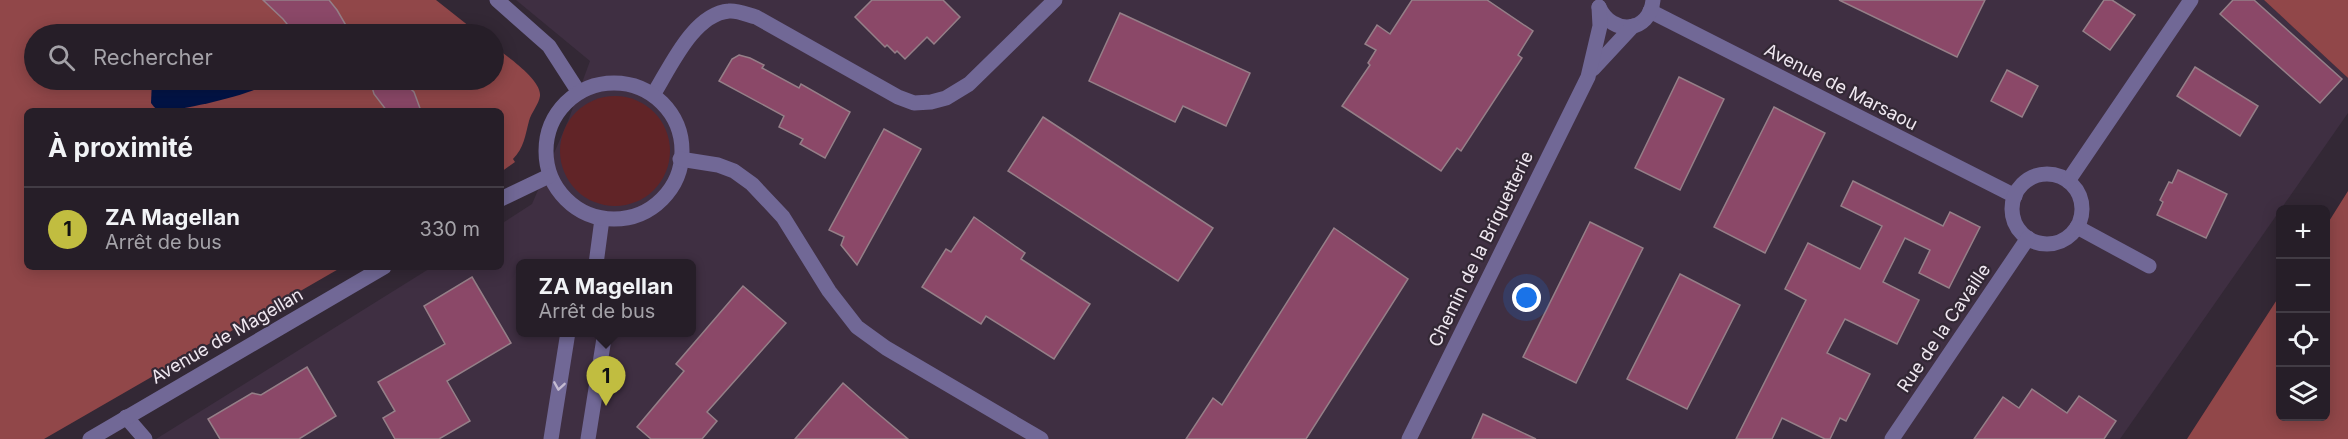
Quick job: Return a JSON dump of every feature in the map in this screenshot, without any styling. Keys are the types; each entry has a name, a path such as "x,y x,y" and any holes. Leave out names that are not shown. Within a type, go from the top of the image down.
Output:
{"street":[{"path":"497,0 549,46 578,91"},
{"path":"653,94 691,34 715,15 730,10 756,17 898,97 914,103 931,102 946,98 969,84 1055,0"},
{"path":"2068,181 2191,0"},
{"name":"Chemin de la Briquetterie","path":"1599,3 1608,21 1616,26 1633,26"},
{"name":"Chemin de la Briquetterie","path":"1409,439 1588,76 1600,26 1599,3"},
{"name":"Chemin de la Briquetterie","path":"1588,76 1613,46 1633,26 1640,23 1652,6"},
{"name":"Avenue de Marsaou","path":"1652,6 2015,196"},
{"path":"606,81 630,84 653,94 666,105 682,137 680,173 662,201 635,217 602,219 570,205 549,176 544,144 555,113 578,91 606,81"},
{"path":"680,159 718,165 734,171 752,184 783,217 829,291 856,327 886,348 1041,439"},
{"path":"2038,175 2059,176 2068,181 2075,188 2082,207 2077,227 2070,236 2060,242 2049,244 2028,238 2019,230 2012,208 2020,187 2038,175"},
{"path":"504,198 549,176"},
{"path":"597,259 602,219"},
{"path":"2077,227 2149,266"},
{"name":"Rue de la Cavaille","path":"1892,439 2028,238"},
{"name":"Avenue de Magellan","path":"90,439 379,270"},
{"path":"551,439 566,337"},
{"path":"588,439 604,337"},
{"path":"126,417 146,439"}],"shaded area":[{"path":"0,0 436,0 466,24 24,24 24,90 504,90 504,54 535,83 540,96 538,102 530,118 522,146 513,159 515,162 504,170 504,108 24,108 24,270 337,270 44,439 0,439"},
{"path":"516,0 2264,0 2348,78 2348,113 2284,205 2276,205 2276,216 2120,439 156,439 427,270 504,270 504,222 532,204 568,121 590,61"},
{"path":"2264,0 2348,0 2348,78"},
{"path":"152,90 254,90 185,108 155,108 151,103"},
{"path":"615,96 636,100 654,112 666,130 670,151 666,172 654,190 636,202 615,206 594,202 576,190 564,172 560,151 564,130 576,112 594,100"},
{"path":"2348,191 2348,439 2187,439 2276,301 2276,421 2330,421 2330,220"}],"building":[{"path":"263,0 329,0 345,24 287,24"},
{"path":"872,0 943,0 960,17 934,44 927,37 905,59 887,45 885,47 855,17"},
{"path":"1412,0 1487,0 1533,31 1518,55 1522,58 1461,151 1457,148 1441,171 1342,106 1370,65 1368,63 1376,50 1365,44 1377,25 1390,34"},
{"path":"1839,0 1985,0 1957,57"},
{"path":"2104,0 2112,0 2135,15 2110,50 2083,31"},
{"path":"2233,0 2254,0 2342,79 2320,103 2220,14"},
{"path":"1120,13 1250,73 1226,126 1183,106 1175,122 1089,81"},
{"path":"739,55 764,65 762,68 799,88 801,84 850,112 825,158 800,144 803,139 779,127 784,116 719,81 732,59"},
{"path":"2195,67 2258,106 2240,136 2177,96"},
{"path":"2007,70 2038,86 2022,117 1991,101"},
{"path":"1679,77 1724,99 1680,190 1635,168"},
{"path":"373,90 412,90 420,108 385,108"},
{"path":"1774,107 1825,133 1765,253 1714,227"},
{"path":"1043,117 1213,228 1178,281 1008,171"},
{"path":"884,129 921,149 857,265 841,245 844,237 829,230"},
{"path":"2178,170 2227,194 2206,238 2157,215 2163,202 2160,200"},
{"path":"1853,181 1943,226 1950,212 1980,227 1949,288 1919,273 1930,250 1905,238 1883,282 1919,300 1897,344 1845,319 1827,353 1870,374 1846,421 1840,418 1830,439 1825,439 1782,418 1772,439 1736,439 1806,300 1785,289 1808,243 1860,269 1882,226 1841,206"},
{"path":"974,217 1025,253 1021,259 1090,304 1054,359 986,316 981,324 922,287 946,249 951,252"},
{"path":"1590,222 1643,248 1576,383 1523,357"},
{"path":"1334,228 1408,279 1306,439 1186,439 1213,398 1222,405"},
{"path":"1680,274 1740,305 1687,409 1627,379"},
{"path":"472,277 511,343 447,381 470,421 439,439 395,439 383,418 395,411 378,382 445,344 424,306"},
{"path":"743,286 786,323 707,412 717,421 702,439 651,439 637,427 684,371 676,364"},
{"path":"307,367 336,416 299,439 220,439 208,419 252,393 261,395"},
{"path":"843,383 869,406 908,439 795,439"},
{"path":"2032,389 2067,413 2079,396 2116,421 2104,439 1974,439 2003,397 2019,408"},
{"path":"1483,414 1536,439 1472,439"}],"place":[{"name":"ZA Magellan","path":"606,406"}]}
